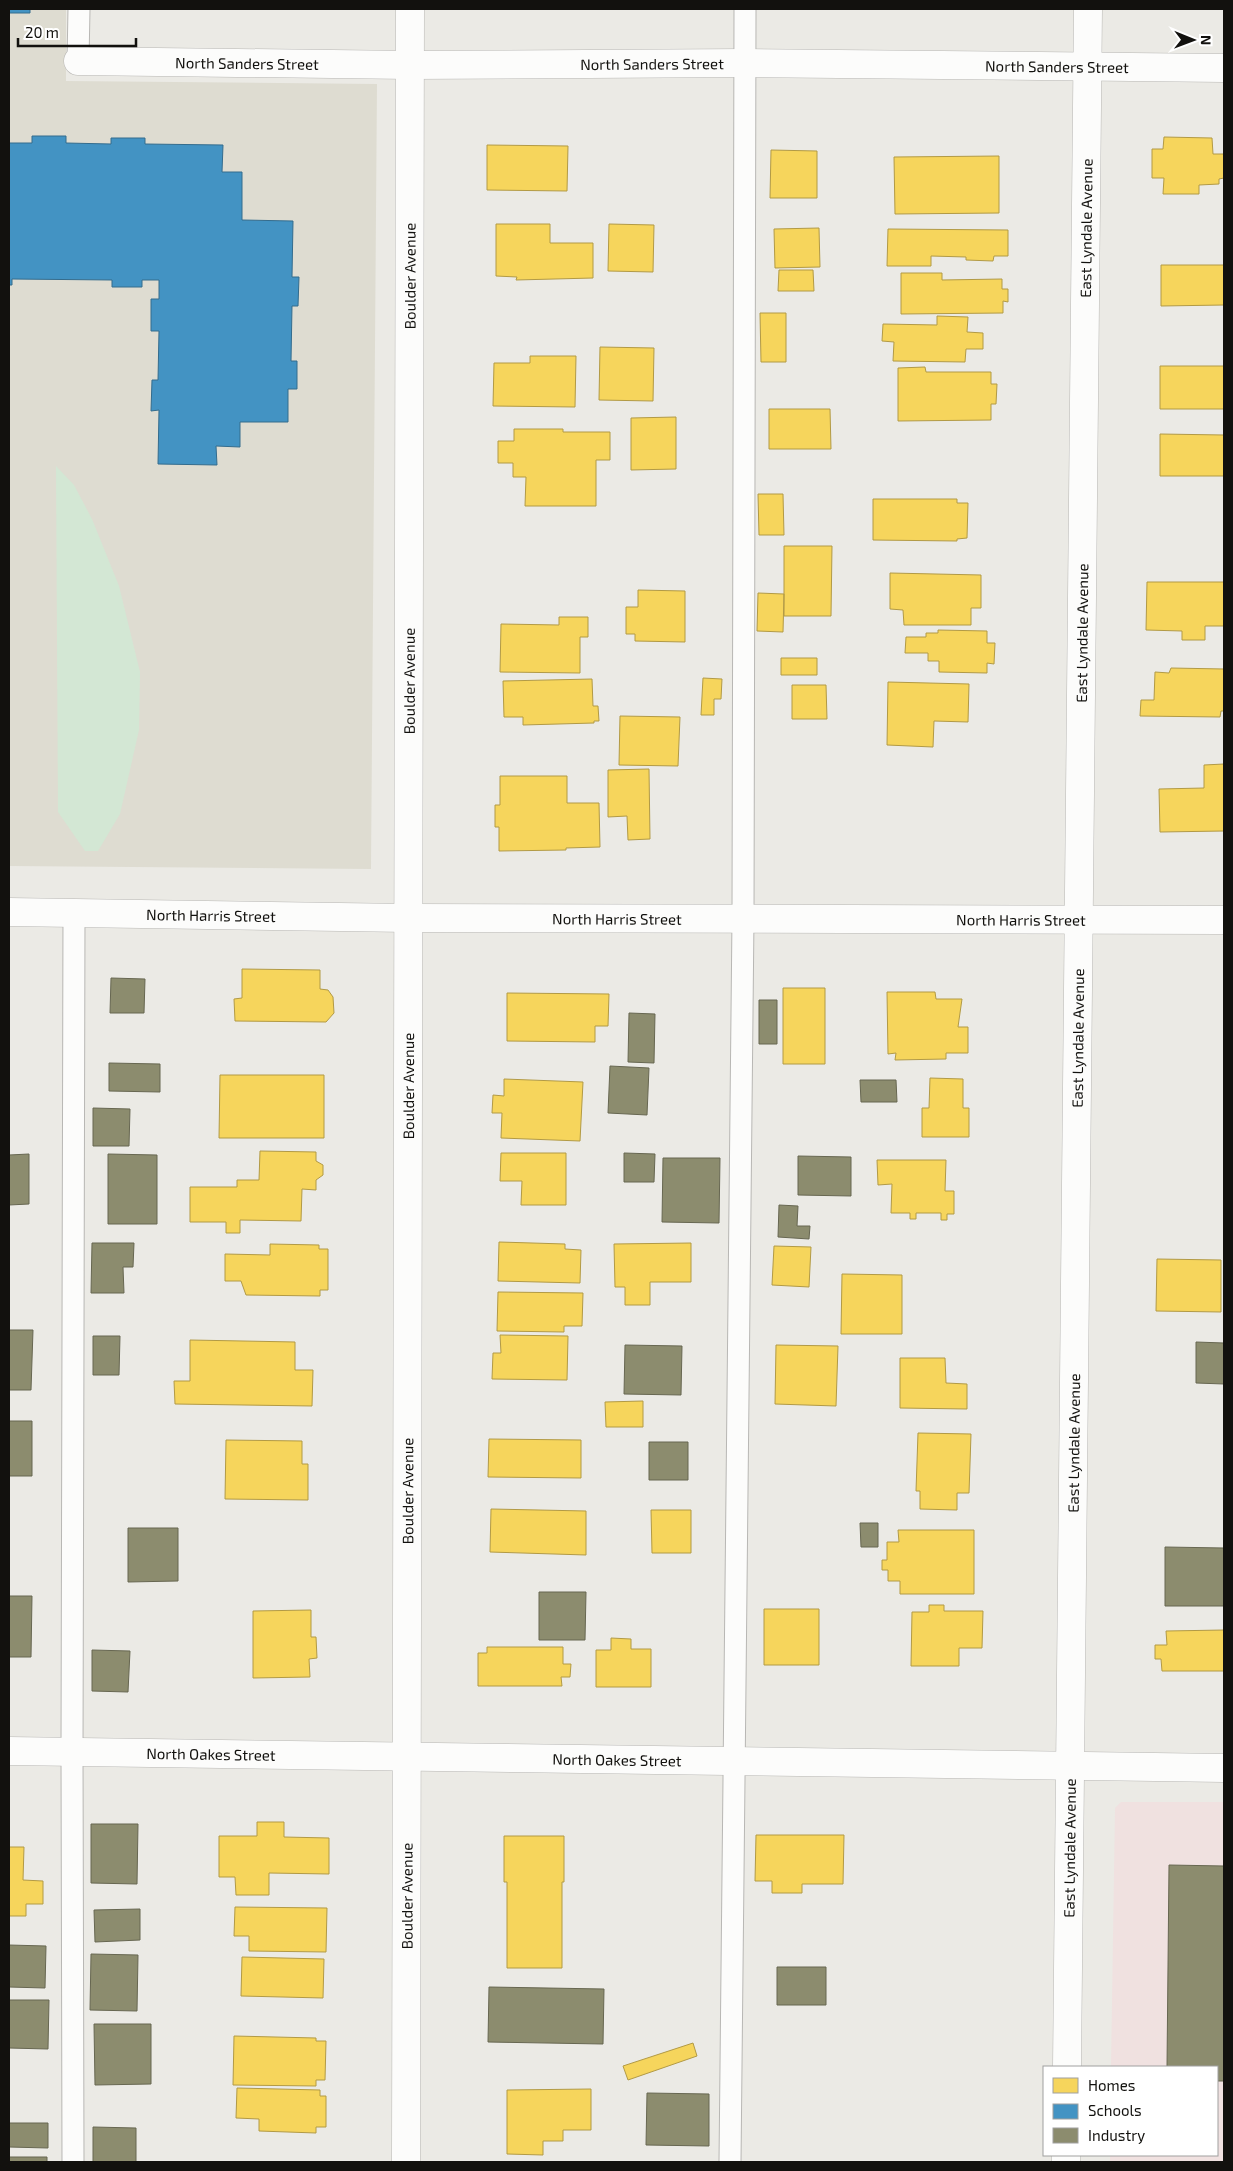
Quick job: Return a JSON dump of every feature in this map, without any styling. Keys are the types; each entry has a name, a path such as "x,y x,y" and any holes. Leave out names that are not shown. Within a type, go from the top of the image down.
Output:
{"street":[{"name":"Boulder Avenue","path":"406,2162 410,9"},
{"name":"East Lyndale Avenue","path":"1067,2066 1088,9"},
{"name":"North Sanders Street","path":"78,61 410,65 745,63 1224,68"},
{"name":"North Harris Street","path":"9,912 408,918 1224,920"},
{"name":"North Oakes Street","path":"9,1751 1070,1768 1224,1768"}],"lane":[{"path":"78,61 79,9"},
{"path":"730,2162 743,918 745,9"},
{"path":"73,2162 74,913"}],"shaded area":[{"path":"9,9 66,9 66,81 377,84 371,869 9,866"},
{"path":"1121,1802 1224,1802 1224,2162 1110,2162 1110,2156 1218,2156 1218,2066 1111,2066 1115,1808"}],"green space":[{"path":"56,466 74,485 92,519 119,586 140,672 139,730 120,814 98,851 85,851 58,812"}],"building: Homes":[{"path":"1164,137 1212,138 1213,154 1224,154 1224,178 1219,179 1219,184 1199,185 1199,194 1163,194 1164,178 1152,178 1152,149 1163,149"},
{"path":"487,145 568,146 567,191 487,190"},
{"path":"771,150 817,151 817,198 770,198"},
{"path":"999,156 999,213 895,214 894,157"},
{"path":"496,224 550,224 550,243 593,243 593,278 516,280 517,277 496,276"},
{"path":"609,224 654,225 653,272 608,271"},
{"path":"819,228 820,267 775,268 774,229"},
{"path":"888,229 1008,230 1008,256 994,256 993,261 966,260 966,257 931,256 931,266 887,266"},
{"path":"1161,265 1224,265 1224,305 1161,306"},
{"path":"779,270 813,270 814,291 778,291"},
{"path":"901,273 942,273 942,280 1002,279 1002,289 1008,289 1008,302 1003,301 1003,313 901,314"},
{"path":"760,313 786,313 786,362 761,362"},
{"path":"937,316 968,317 967,332 983,333 983,349 966,349 965,362 893,361 894,342 882,341 883,324 937,325"},
{"path":"600,347 654,348 653,401 599,400"},
{"path":"530,356 576,356 575,407 493,406 494,363 530,363"},
{"path":"1160,366 1224,366 1224,409 1160,409"},
{"path":"925,367 926,372 991,372 991,384 997,384 996,404 991,404 991,420 898,421 898,368"},
{"path":"769,409 830,409 831,449 769,449"},
{"path":"676,417 676,469 631,470 631,418"},
{"path":"514,429 563,429 563,432 610,432 610,460 596,460 596,506 525,506 526,477 513,477 513,463 498,463 498,441 514,441"},
{"path":"1160,434 1224,435 1224,476 1160,476"},
{"path":"758,494 783,494 784,535 759,535"},
{"path":"873,499 957,499 957,503 968,503 967,538 957,539 957,541 873,540"},
{"path":"784,546 832,546 831,616 784,616"},
{"path":"890,573 981,575 981,608 971,608 971,625 904,625 903,610 890,609"},
{"path":"1147,582 1224,582 1224,626 1205,626 1205,640 1182,640 1182,631 1146,630"},
{"path":"638,590 685,591 685,642 635,641 635,634 626,634 626,607 638,607"},
{"path":"758,593 784,594 783,632 757,631"},
{"path":"559,617 588,617 588,637 580,637 580,673 500,672 501,624 559,625"},
{"path":"938,630 987,631 987,643 995,643 994,664 987,663 987,673 939,672 939,661 928,661 928,653 905,653 906,637 926,637 926,633 938,633"},
{"path":"781,658 817,658 817,675 781,675"},
{"path":"1171,668 1224,669 1224,711 1221,711 1220,717 1140,716 1141,700 1154,700 1155,672 1169,673"},
{"path":"703,678 722,679 721,699 714,699 714,715 701,715"},
{"path":"592,679 593,706 598,706 599,721 594,721 594,723 523,725 523,717 504,717 503,681"},
{"path":"888,682 969,684 968,722 934,721 933,747 887,745"},
{"path":"792,685 826,685 827,719 792,719"},
{"path":"620,716 680,717 678,766 619,765"},
{"path":"1224,764 1224,831 1160,832 1159,789 1204,788 1204,765"},
{"path":"649,769 650,839 628,840 627,816 608,817 608,770"},
{"path":"500,776 567,776 567,803 599,803 600,847 566,848 566,850 499,851 499,827 495,827 495,805 500,805"},
{"path":"242,969 320,970 320,989 328,990 333,997 334,1013 326,1022 235,1021 234,999 242,998"},
{"path":"783,988 825,988 825,1064 783,1064"},
{"path":"887,992 935,992 936,999 962,999 958,1027 968,1027 968,1053 946,1053 946,1059 895,1060 896,1053 888,1054"},
{"path":"507,993 609,994 608,1026 595,1026 595,1042 507,1041"},
{"path":"220,1075 324,1075 324,1138 219,1138"},
{"path":"930,1078 963,1079 963,1108 969,1108 969,1137 922,1137 922,1108 929,1108"},
{"path":"504,1079 583,1082 580,1141 501,1138 502,1113 492,1113 493,1095 504,1096"},
{"path":"260,1151 316,1152 316,1161 323,1165 323,1175 316,1180 316,1190 302,1189 301,1221 240,1220 240,1233 226,1233 226,1222 190,1222 190,1187 237,1187 237,1180 259,1180"},
{"path":"501,1153 566,1153 566,1205 521,1205 522,1181 500,1181"},
{"path":"877,1160 946,1160 945,1191 954,1191 954,1214 947,1214 947,1220 941,1220 941,1213 916,1213 916,1219 910,1219 910,1213 891,1213 892,1184 878,1185"},
{"path":"499,1242 565,1244 565,1249 581,1250 580,1283 498,1281"},
{"path":"691,1243 691,1282 650,1282 650,1305 625,1305 625,1287 615,1287 614,1244"},
{"path":"270,1244 319,1245 319,1249 328,1249 328,1290 320,1290 320,1296 246,1295 241,1281 225,1281 225,1254 270,1255"},
{"path":"774,1246 811,1247 809,1287 772,1285"},
{"path":"1157,1259 1221,1260 1221,1312 1156,1311"},
{"path":"842,1274 902,1275 902,1334 841,1334"},
{"path":"498,1292 583,1293 582,1326 564,1326 564,1332 497,1331"},
{"path":"500,1335 568,1336 567,1380 492,1379 493,1353 501,1353"},
{"path":"190,1340 295,1342 295,1370 313,1370 312,1406 175,1404 174,1381 190,1381"},
{"path":"776,1345 838,1346 836,1406 775,1404"},
{"path":"900,1358 945,1358 946,1383 967,1384 967,1409 900,1408"},
{"path":"643,1401 643,1427 606,1427 605,1402"},
{"path":"918,1433 971,1434 969,1493 957,1493 957,1510 920,1509 920,1491 916,1491"},
{"path":"489,1439 581,1440 581,1478 488,1477"},
{"path":"226,1440 302,1441 302,1464 308,1464 308,1500 225,1499"},
{"path":"491,1509 586,1511 586,1555 490,1552"},
{"path":"651,1510 691,1510 691,1553 652,1553"},
{"path":"898,1530 974,1530 974,1594 900,1594 900,1581 888,1581 888,1570 882,1570 882,1560 887,1560 887,1542 899,1542"},
{"path":"929,1605 944,1605 944,1611 983,1611 982,1648 959,1648 959,1666 911,1666 912,1612 929,1612"},
{"path":"764,1609 819,1609 819,1665 764,1665"},
{"path":"311,1610 311,1637 316,1637 317,1658 309,1659 310,1677 253,1678 253,1611"},
{"path":"1224,1630 1224,1671 1162,1671 1161,1659 1155,1659 1155,1645 1167,1645 1166,1631"},
{"path":"611,1638 631,1639 631,1649 651,1649 651,1687 596,1687 596,1650 611,1650"},
{"path":"487,1647 563,1647 563,1664 571,1664 570,1677 561,1677 562,1686 478,1686 478,1653 487,1653"},
{"path":"257,1822 284,1822 284,1837 329,1838 329,1874 269,1873 269,1895 236,1895 235,1877 219,1877 219,1836 257,1836"},
{"path":"756,1835 844,1835 843,1884 802,1884 802,1893 772,1893 772,1881 755,1881"},
{"path":"504,1836 564,1836 562,1968 507,1968 507,1882 504,1882"},
{"path":"9,1847 24,1847 23,1880 43,1881 43,1904 26,1904 26,1916 9,1916"},
{"path":"235,1907 327,1908 326,1952 249,1951 249,1936 234,1936"},
{"path":"242,1957 324,1959 323,1998 241,1996"},
{"path":"234,2036 316,2038 316,2041 326,2041 325,2080 316,2080 316,2086 233,2085"},
{"path":"693,2043 697,2056 628,2080 623,2066"},
{"path":"237,2088 320,2090 320,2096 326,2096 326,2127 316,2127 316,2133 259,2131 259,2119 236,2118"},
{"path":"591,2089 591,2130 563,2130 563,2141 543,2141 543,2155 507,2154 507,2090"}],"building: Schools":[{"path":"9,9 30,9 30,13 9,13"},
{"path":"32,136 66,136 66,143 111,144 111,138 145,138 145,144 223,145 222,172 242,172 242,220 293,221 292,277 299,277 298,306 292,306 291,361 297,361 297,389 288,389 288,422 240,422 240,447 216,446 217,465 158,464 159,410 151,411 152,380 158,380 159,331 151,331 151,299 159,299 159,280 142,280 142,287 112,287 112,280 12,279 12,285 9,285 9,143 32,143"}],"building: Industry":[{"path":"111,978 145,979 144,1013 110,1013"},
{"path":"759,1000 777,1000 777,1044 759,1044"},
{"path":"629,1013 655,1014 654,1063 628,1062"},
{"path":"109,1063 160,1064 160,1092 109,1091"},
{"path":"610,1066 649,1068 647,1115 608,1113"},
{"path":"860,1080 896,1080 897,1102 861,1102"},
{"path":"93,1108 130,1109 129,1146 93,1146"},
{"path":"624,1153 655,1154 654,1182 624,1182"},
{"path":"29,1154 29,1204 9,1205 9,1155"},
{"path":"108,1154 157,1155 157,1224 108,1224"},
{"path":"798,1156 851,1157 851,1196 798,1195"},
{"path":"663,1158 720,1158 719,1223 662,1222"},
{"path":"779,1205 798,1206 797,1226 810,1226 809,1239 778,1237"},
{"path":"92,1243 134,1243 133,1267 123,1267 124,1293 91,1293"},
{"path":"9,1330 33,1330 31,1390 9,1390"},
{"path":"93,1336 120,1336 119,1375 93,1375"},
{"path":"1196,1342 1224,1343 1224,1384 1196,1383"},
{"path":"625,1345 682,1346 681,1395 624,1394"},
{"path":"9,1421 32,1421 32,1476 9,1476"},
{"path":"649,1442 688,1442 688,1480 649,1480"},
{"path":"860,1523 878,1523 878,1547 861,1547"},
{"path":"128,1528 178,1528 178,1581 128,1582"},
{"path":"1165,1547 1224,1548 1224,1606 1165,1606"},
{"path":"539,1592 586,1592 585,1640 539,1640"},
{"path":"9,1596 32,1596 31,1657 9,1657"},
{"path":"92,1650 130,1651 128,1692 92,1691"},
{"path":"91,1824 138,1824 137,1884 91,1883"},
{"path":"1169,1865 1224,1866 1224,2081 1218,2081 1218,2066 1167,2066"},
{"path":"140,1909 140,1940 95,1942 94,1910"},
{"path":"9,1945 46,1946 45,1988 9,1987"},
{"path":"91,1954 138,1955 137,2011 90,2010"},
{"path":"777,1967 826,1967 826,2005 777,2005"},
{"path":"489,1987 604,1989 603,2044 488,2042"},
{"path":"9,2000 49,2000 48,2049 9,2048"},
{"path":"94,2024 151,2024 151,2084 95,2085"},
{"path":"647,2093 709,2094 709,2146 646,2145"},
{"path":"9,2123 48,2123 48,2148 9,2147"},
{"path":"93,2127 136,2128 136,2162 93,2162"},
{"path":"9,2157 47,2157 47,2162 9,2162"}]}
